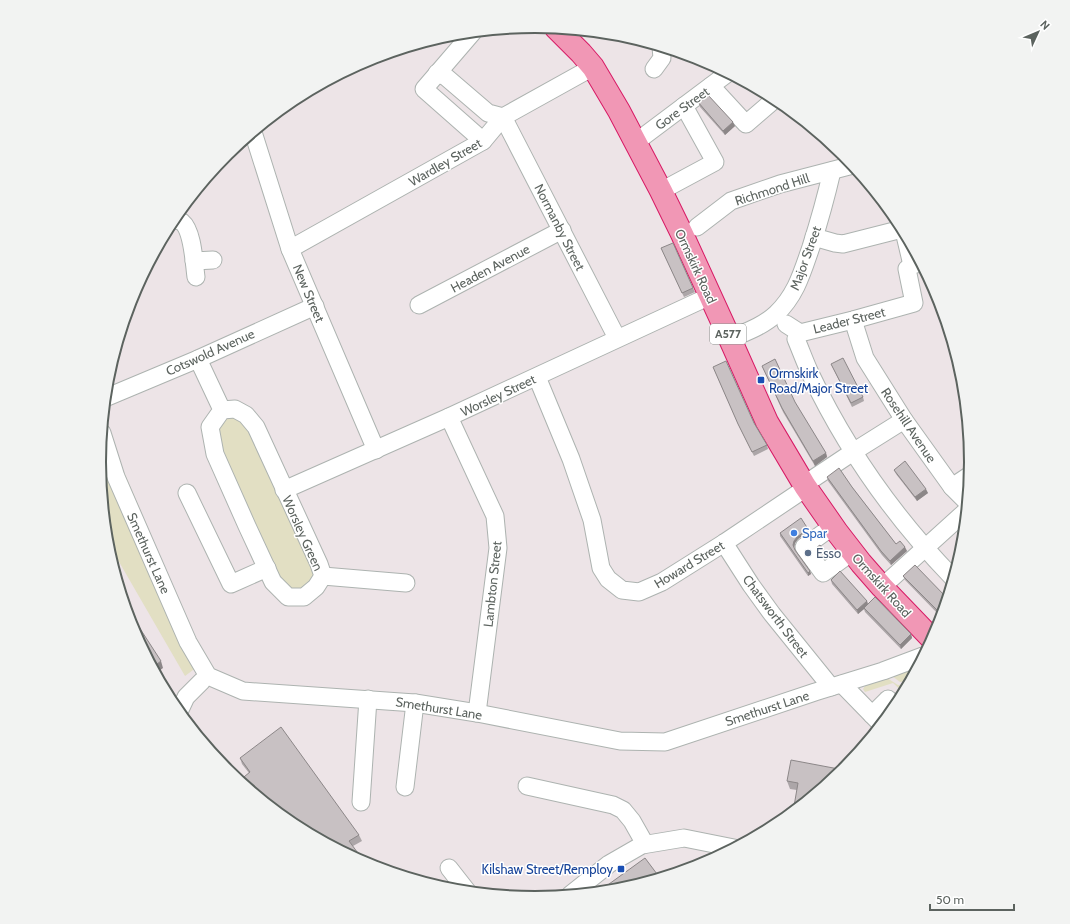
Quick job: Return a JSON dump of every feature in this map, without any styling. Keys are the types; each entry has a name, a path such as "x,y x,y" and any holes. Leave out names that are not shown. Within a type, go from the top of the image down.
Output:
{"highway":[{"name":"Ormskirk Road","path":"562,34 593,67 636,142 661,190 767,422 805,486 852,552 882,587 927,634"}],"street":[{"path":"468,39 424,89 483,141"},
{"path":"654,69 662,58 662,53"},
{"name":"Wardley Street","path":"290,249 483,141 503,117 593,67"},
{"path":"437,73 446,77 488,113 503,117"},
{"name":"Gore Street","path":"636,142 724,76"},
{"path":"711,86 746,124 770,103"},
{"path":"661,190 715,162 684,106"},
{"name":"Normanby Street","path":"503,117 617,338"},
{"name":"New Street","path":"255,137 290,249 376,450"},
{"name":"Richmond Hill","path":"697,227 731,201 780,184 846,167"},
{"name":"Major Street","path":"730,339 760,325 775,315 790,297 801,277 822,213 832,171"},
{"path":"180,222 188,232 192,242 195,269 213,260"},
{"name":"Headen Avenue","path":"419,305 562,230"},
{"path":"814,236 843,244 897,231"},
{"name":"Leader Street","path":"853,452 810,373 796,340 793,328 853,320 914,303 907,270 916,264"},
{"name":"Worsley Street","path":"284,490 538,377 617,338 710,296"},
{"name":"Cotswold Avenue","path":"112,395 198,359 315,306"},
{"name":"Rosehill Avenue","path":"853,320 865,358 904,420 952,487 962,497"},
{"path":"198,359 222,410"},
{"name":"Howard Street","path":"538,377 571,459 592,520 601,568 608,579 622,590 639,592 662,582 724,543 800,492 811,480 904,420"},
{"name":"Worsley Green","path":"235,409 241,412 246,415 256,427 284,490 319,564 323,576 316,587 304,597 288,597 273,582 215,454 210,427 222,410 235,409"},
{"name":"Lambton Street","path":"450,417 496,516 498,548 477,713"},
{"name":"Smethurst Lane","path":"107,447 116,477 188,642 208,676 243,691 415,702 620,741 665,742 837,685 883,672 916,659"},
{"path":"853,452 899,517 949,574"},
{"path":"952,487 963,480"},
{"path":"187,493 231,584 267,568"},
{"path":"882,587 960,516"},
{"path":"833,526 804,547 823,573 852,552"},
{"name":"Chatsworth Street","path":"724,543 772,614 837,685 877,719"},
{"path":"323,576 406,582"},
{"path":"182,705 186,697 202,681"},
{"path":"361,802 368,699"},
{"path":"877,719 888,699"},
{"path":"405,787 415,702"},
{"path":"527,786 613,804 623,810 632,821 646,844"},
{"path":"578,888 609,864 642,845 684,838 726,846"},
{"path":"449,868 462,885"}],"shaded area":[{"path":"222,410 246,415 323,576 288,597 215,454"},
{"path":"107,433 205,661 185,676 117,559 114,546 107,490"},
{"path":"911,670 904,682 900,682 892,676"},
{"path":"887,678 898,685 902,685 899,689 893,683 865,692 863,689 865,686"}],"building":[{"path":"708,95 733,122 723,131 698,102"},
{"path":"673,243 693,288 682,293 661,248"},
{"path":"843,358 863,397 851,403 831,364"},
{"path":"775,359 795,402 826,453 813,461 782,408 762,366"},
{"path":"726,361 754,423 767,445 752,452 713,367"},
{"path":"905,461 926,489 915,497 894,470"},
{"path":"839,468 896,544 900,541 905,547 890,561 827,477"},
{"path":"801,518 808,529 797,537 793,545 810,571 808,573 780,533"},
{"path":"820,545 827,555 824,557 817,547"},
{"path":"915,565 943,594 937,610 903,576"},
{"path":"840,571 867,601 857,610 831,580"},
{"path":"875,597 911,634 900,645 864,608"},
{"path":"140,629 161,661 157,664"},
{"path":"281,727 359,835 349,841 357,852 320,834 297,819 252,785 244,777 250,772 240,758"},
{"path":"791,760 835,768 818,785 795,803 798,783 787,781"},
{"path":"645,858 656,873 619,883 608,885"}],"place":[{"name":"Ormskirk Road/Major Street","path":"761,380"},
{"name":"Spar","path":"794,533"},
{"name":"Esso","path":"808,553"},
{"name":"Kilshaw Street/Remploy","path":"621,869"}]}
